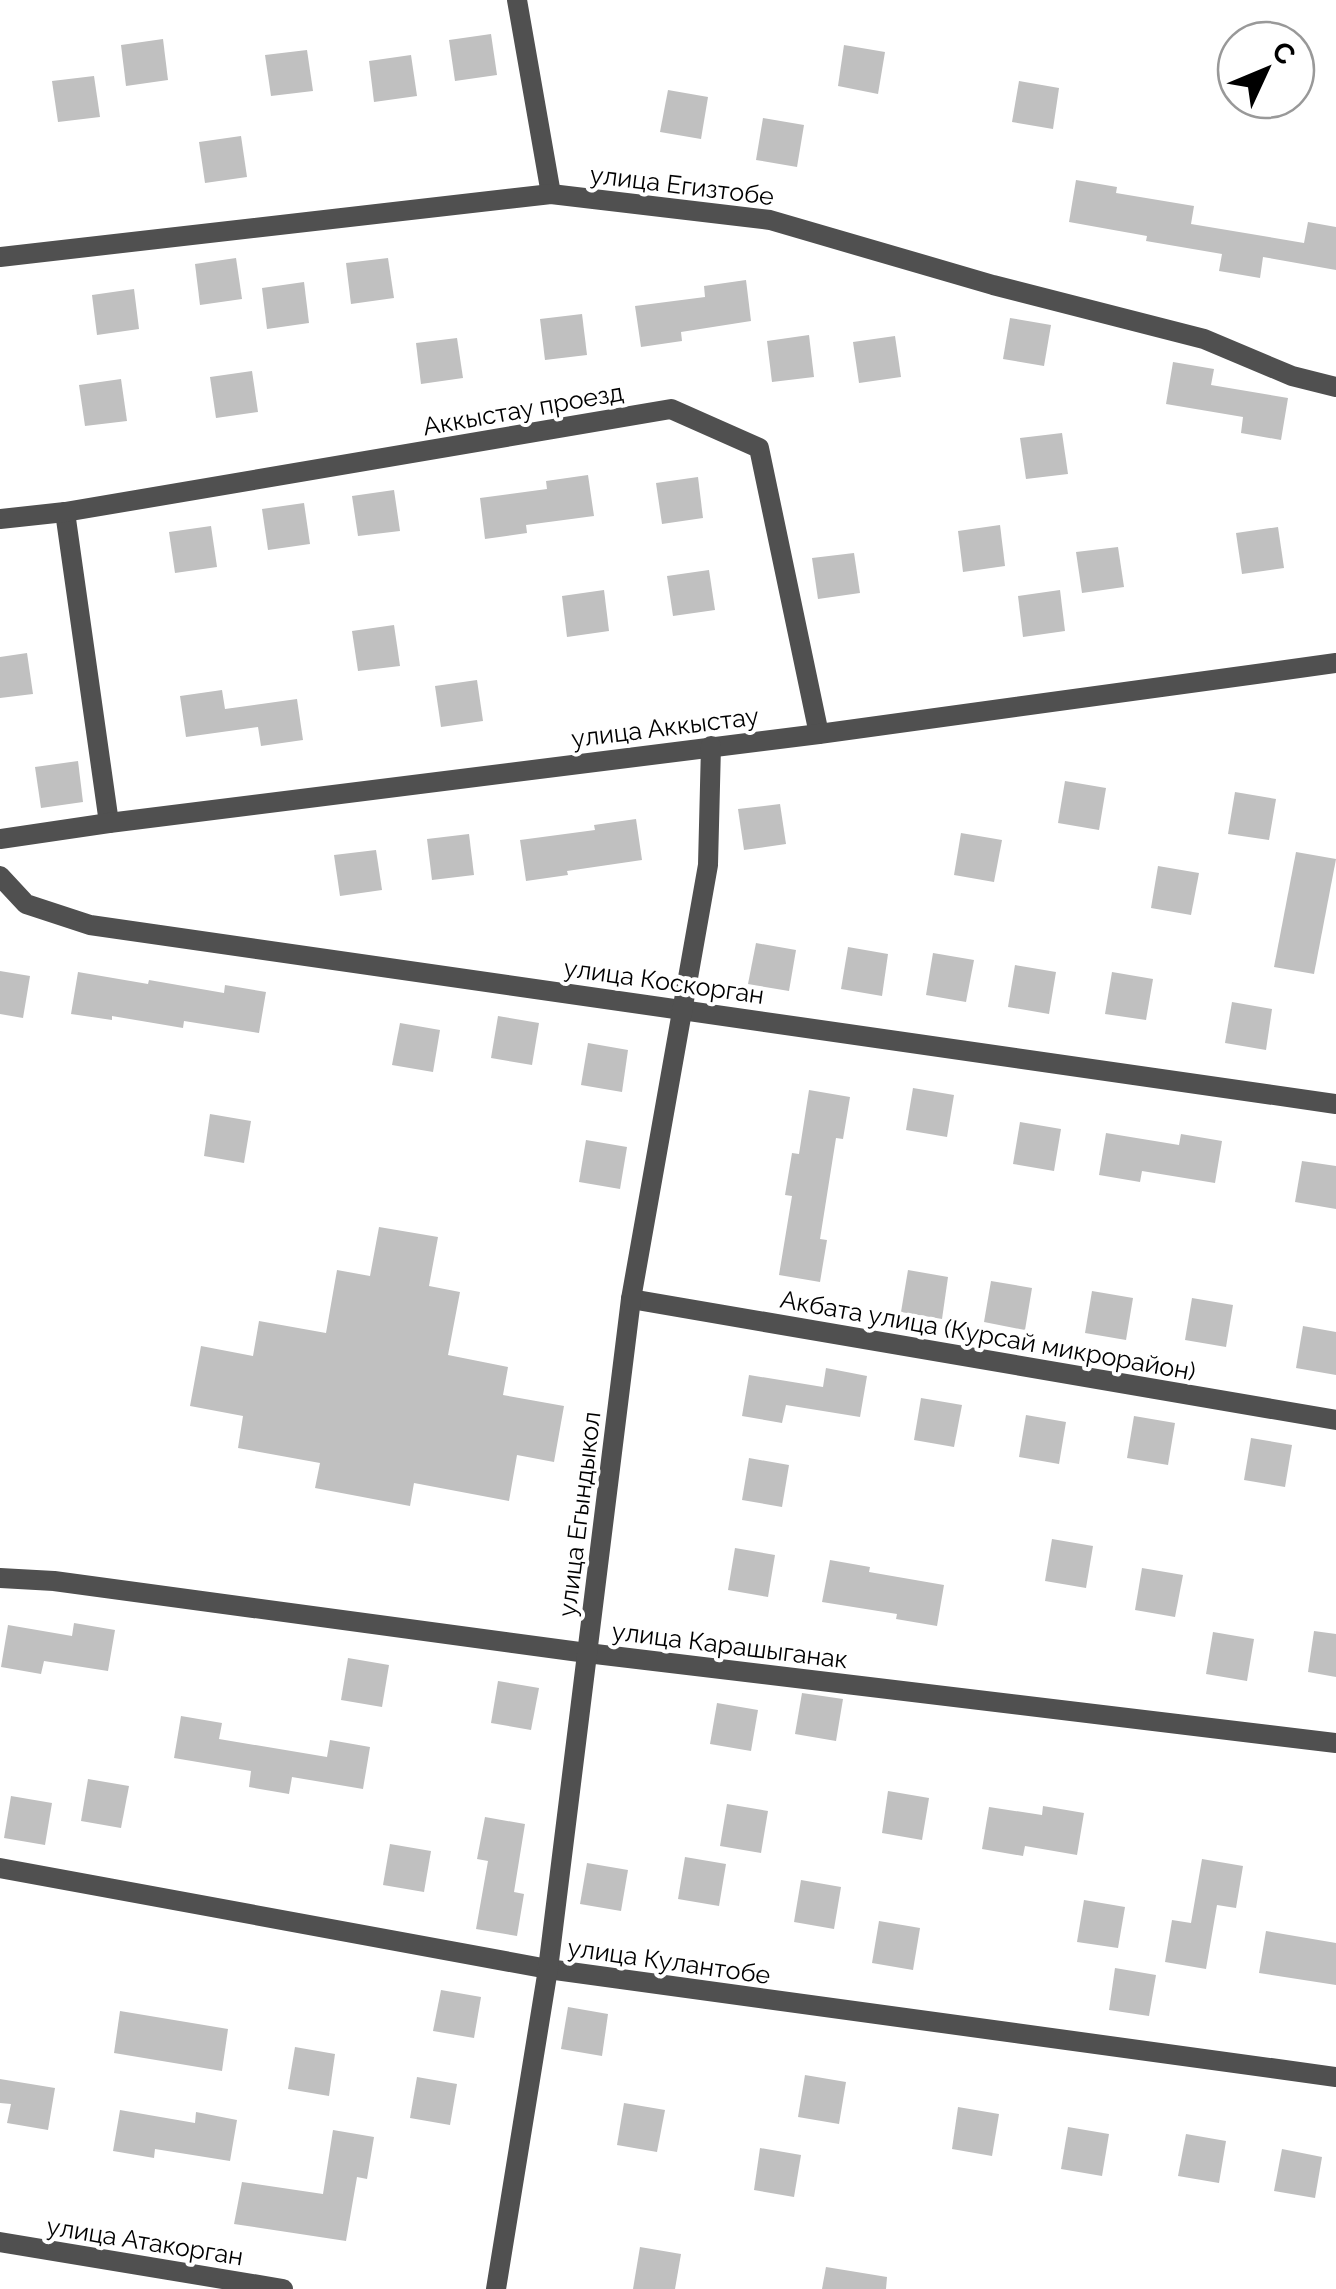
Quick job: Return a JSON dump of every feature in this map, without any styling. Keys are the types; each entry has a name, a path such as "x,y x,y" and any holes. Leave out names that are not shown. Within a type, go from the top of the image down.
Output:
{"street":[{"path":"517,0 551,194"},
{"name":"улица Егизтобе","path":"0,257 551,194 770,220 994,285 1204,339 1292,376 1336,388"},
{"name":"Аккыстау проезд","path":"0,519 64,512 671,410 759,448 819,734"},
{"path":"64,512 110,822"},
{"name":"улица Аккыстау","path":"0,839 1336,663"},
{"name":"улица Егындыкол","path":"496,2289 548,1970 631,1299 708,865 711,746"},
{"name":"улица Коскорган","path":"0,876 26,904 90,925 1336,1104"},
{"name":"Акбата улица (Курсай микрорайон)","path":"631,1299 1336,1420"},
{"name":"улица Карашыганак","path":"0,1578 74,1584 587,1653 1336,1742"},
{"name":"улица Кулантобе","path":"0,1868 548,1970 1336,2077"},
{"name":"улица Атакорган","path":"0,2242 282,2289"}],"building":[{"path":"491,34 497,75 455,81 449,40"},
{"path":"163,39 168,80 126,86 121,45"},
{"path":"844,45 885,52 878,94 838,86"},
{"path":"307,50 313,91 271,96 265,55"},
{"path":"411,55 417,96 374,102 369,61"},
{"path":"94,76 100,117 58,122 52,81"},
{"path":"1019,81 1059,88 1053,129 1012,122"},
{"path":"668,90 708,97 701,139 660,132"},
{"path":"763,118 804,125 797,167 756,160"},
{"path":"241,136 247,177 205,183 199,142"},
{"path":"1076,180 1117,187 1116,193 1194,206 1191,224 1304,243 1308,222 1336,227 1336,270 1263,257 1260,278 1219,271 1222,254 1069,222"},
{"path":"236,258 242,299 200,305 195,264"},
{"path":"388,258 394,298 351,304 346,263"},
{"path":"746,280 751,321 681,332 682,341 641,347 635,306 705,297 704,286"},
{"path":"304,282 309,323 267,329 262,288"},
{"path":"134,289 139,329 97,335 92,295"},
{"path":"582,314 587,355 545,360 540,319"},
{"path":"1010,318 1051,325 1044,366 1003,359"},
{"path":"809,335 814,377 772,382 767,341"},
{"path":"895,336 901,377 859,383 853,342"},
{"path":"457,338 463,378 421,384 416,343"},
{"path":"1173,362 1214,369 1211,385 1288,398 1281,440 1241,433 1243,417 1166,404"},
{"path":"252,371 258,412 216,418 210,377"},
{"path":"121,379 127,421 85,426 79,385"},
{"path":"1062,433 1068,474 1026,479 1020,438"},
{"path":"588,475 594,516 526,525 527,533 485,539 480,498 547,489 546,481"},
{"path":"698,477 703,518 662,524 656,483"},
{"path":"394,490 400,531 358,536 352,496"},
{"path":"304,503 310,544 268,550 262,509"},
{"path":"1000,525 1005,566 963,572 958,531"},
{"path":"211,526 217,567 175,573 169,532"},
{"path":"1278,527 1284,568 1242,574 1236,533"},
{"path":"1118,547 1124,587 1082,593 1076,552"},
{"path":"854,553 860,593 818,599 812,558"},
{"path":"709,570 715,610 673,616 667,576"},
{"path":"604,590 609,631 567,637 562,596"},
{"path":"1060,590 1065,631 1023,637 1018,596"},
{"path":"394,625 400,666 358,671 352,631"},
{"path":"27,653 33,694 0,698 0,657"},
{"path":"477,680 483,721 441,727 435,686"},
{"path":"222,690 225,709 297,699 303,740 261,746 258,727 186,737 180,696"},
{"path":"78,761 83,802 41,808 35,767"},
{"path":"1065,781 1106,788 1099,830 1058,823"},
{"path":"1235,792 1276,799 1269,840 1228,834"},
{"path":"780,804 786,844 744,850 738,809"},
{"path":"636,819 642,860 526,881 520,840 595,830 594,825"},
{"path":"961,833 1002,840 994,882 954,875"},
{"path":"469,834 474,875 432,880 427,839"},
{"path":"376,850 382,890 340,896 334,855"},
{"path":"1296,852 1336,859 1314,974 1274,967"},
{"path":"1158,866 1199,873 1191,915 1151,908"},
{"path":"756,943 796,950 789,991 748,984"},
{"path":"848,947 888,954 882,996 841,989"},
{"path":"933,953 974,960 966,1002 926,995"},
{"path":"1015,965 1056,972 1049,1014 1008,1007"},
{"path":"0,971 30,976 23,1018 0,1014"},
{"path":"78,972 224,993 225,985 266,992 259,1033 184,1021 183,1028 112,1016 112,1020 71,1014"},
{"path":"1112,972 1153,979 1146,1020 1105,1014"},
{"path":"1232,1002 1272,1009 1266,1050 1225,1043"},
{"path":"498,1016 539,1023 532,1065 491,1058"},
{"path":"400,1023 440,1030 433,1072 392,1065"},
{"path":"588,1043 628,1050 622,1092 581,1085"},
{"path":"913,1088 954,1095 947,1137 906,1130"},
{"path":"809,1090 850,1097 843,1139 836,1138 820,1239 827,1240 820,1282 779,1275 792,1196 785,1195 792,1153 799,1154"},
{"path":"210,1114 251,1121 244,1163 204,1156"},
{"path":"1020,1122 1061,1129 1054,1171 1013,1164"},
{"path":"1106,1133 1179,1145 1181,1134 1222,1141 1215,1183 1142,1171 1140,1182 1099,1175"},
{"path":"586,1140 627,1147 620,1189 579,1182"},
{"path":"1302,1161 1336,1166 1336,1209 1295,1202"},
{"path":"379,1227 438,1237 429,1286 460,1292 448,1355 508,1367 503,1395 564,1406 554,1462 517,1455 509,1501 414,1483 410,1506 315,1488 320,1463 238,1448 243,1416 190,1406 201,1346 253,1356 259,1321 326,1333 337,1270 370,1276"},
{"path":"908,1270 948,1277 942,1319 901,1312"},
{"path":"991,1281 1032,1288 1025,1330 984,1322"},
{"path":"1092,1291 1133,1298 1126,1340 1085,1333"},
{"path":"1192,1298 1233,1305 1226,1347 1185,1340"},
{"path":"1303,1326 1336,1332 1336,1375 1296,1368"},
{"path":"826,1368 867,1376 860,1417 786,1405 782,1423 742,1416 749,1375 823,1387"},
{"path":"921,1398 962,1405 954,1447 914,1440"},
{"path":"1026,1415 1066,1422 1059,1464 1019,1457"},
{"path":"1134,1416 1175,1423 1168,1465 1127,1458"},
{"path":"1251,1438 1292,1445 1285,1487 1244,1480"},
{"path":"749,1458 789,1465 782,1507 742,1500"},
{"path":"1052,1539 1093,1546 1086,1588 1045,1581"},
{"path":"735,1548 775,1555 768,1597 728,1590"},
{"path":"830,1560 870,1567 869,1572 944,1585 937,1626 896,1619 897,1614 822,1602"},
{"path":"1142,1568 1183,1575 1175,1617 1135,1610"},
{"path":"74,1623 115,1630 108,1671 44,1661 41,1674 1,1667 8,1625 72,1636"},
{"path":"1314,1631 1336,1634 1336,1677 1308,1672"},
{"path":"1213,1632 1254,1639 1247,1681 1206,1674"},
{"path":"348,1658 389,1665 382,1707 341,1700"},
{"path":"498,1681 539,1688 531,1730 491,1723"},
{"path":"802,1693 843,1699 836,1741 795,1734"},
{"path":"717,1703 758,1710 751,1751 710,1744"},
{"path":"181,1716 222,1723 219,1739 327,1757 330,1740 370,1747 363,1789 292,1777 289,1794 249,1787 251,1771 174,1758"},
{"path":"88,1779 129,1786 121,1828 81,1821"},
{"path":"888,1791 929,1798 922,1840 882,1833"},
{"path":"11,1796 52,1803 45,1845 4,1838"},
{"path":"727,1804 768,1811 761,1853 720,1846"},
{"path":"1043,1806 1084,1813 1077,1855 1025,1846 1023,1856 982,1849 989,1807 1042,1815"},
{"path":"485,1817 525,1824 514,1892 524,1894 517,1936 476,1929 488,1861 477,1859"},
{"path":"390,1844 431,1851 424,1892 383,1885"},
{"path":"685,1857 726,1864 719,1906 678,1899"},
{"path":"1202,1859 1243,1866 1236,1908 1217,1905 1206,1969 1165,1962 1172,1920 1191,1923"},
{"path":"587,1863 628,1870 621,1911 580,1904"},
{"path":"801,1880 841,1887 834,1929 794,1922"},
{"path":"1084,1900 1125,1907 1118,1948 1077,1942"},
{"path":"879,1921 920,1928 913,1970 872,1963"},
{"path":"1266,1931 1336,1943 1336,1985 1259,1973"},
{"path":"1115,1968 1156,1975 1149,2016 1109,2010"},
{"path":"441,1990 481,1997 474,2038 433,2031"},
{"path":"568,2007 608,2014 602,2056 561,2049"},
{"path":"120,2011 228,2029 222,2071 114,2053"},
{"path":"295,2047 335,2054 329,2096 288,2089"},
{"path":"805,2075 846,2082 839,2124 798,2117"},
{"path":"417,2077 457,2084 450,2125 410,2118"},
{"path":"0,2079 55,2088 48,2130 7,2123 11,2104 0,2103"},
{"path":"624,2103 665,2110 657,2152 617,2145"},
{"path":"958,2107 999,2114 992,2156 952,2149"},
{"path":"120,2110 195,2123 196,2112 237,2120 230,2161 155,2149 154,2158 113,2151"},
{"path":"1068,2127 1109,2134 1102,2176 1061,2169"},
{"path":"333,2130 374,2137 367,2179 357,2177 346,2241 234,2224 242,2182 323,2194"},
{"path":"1186,2134 1226,2141 1219,2183 1178,2176"},
{"path":"760,2148 801,2155 794,2197 754,2190"},
{"path":"1282,2149 1322,2157 1315,2198 1274,2191"},
{"path":"640,2247 681,2254 675,2289 633,2289"},
{"path":"826,2267 887,2277 886,2289 822,2289"}]}
